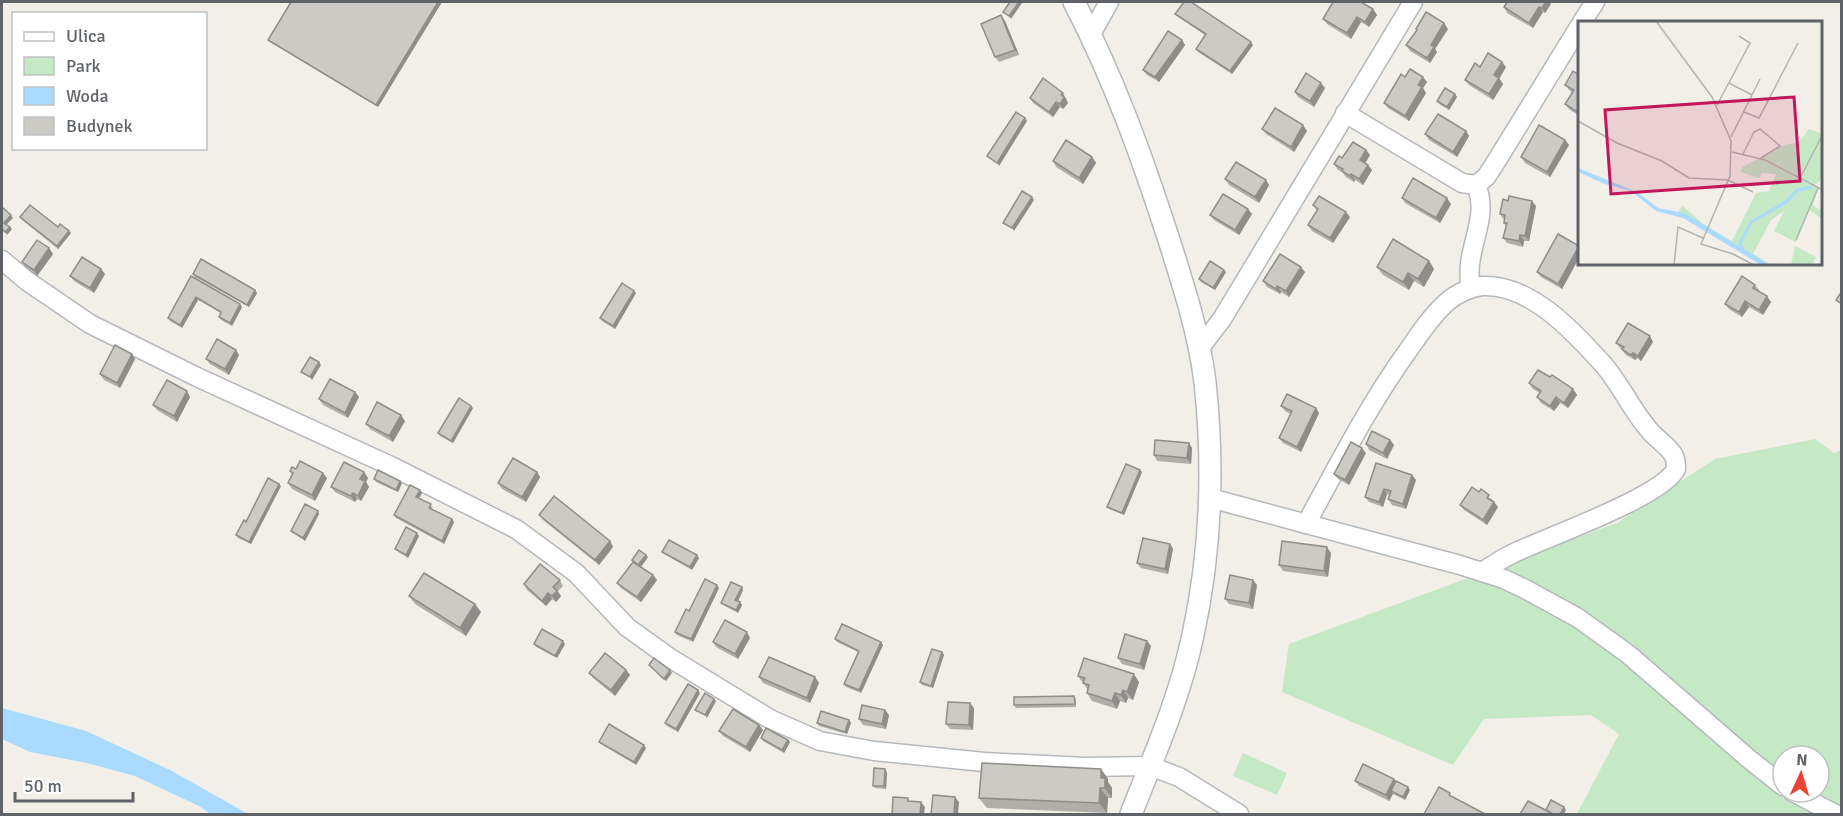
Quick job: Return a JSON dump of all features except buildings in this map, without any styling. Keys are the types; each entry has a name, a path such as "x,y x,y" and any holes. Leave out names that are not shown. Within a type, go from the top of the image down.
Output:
{"street":[{"path":"1074,2 1111,77 1151,186 1177,267 1199,349 1205,381 1208,422 1210,498 1207,544 1193,637 1181,680 1131,814"},
{"path":"1091,34 1109,2"},
{"path":"1199,349 1222,319 1413,2"},
{"path":"1583,21 1595,2"},
{"path":"1346,113 1462,183 1476,185 1486,177 1494,165 1578,29"},
{"path":"1470,289 1470,264 1482,211 1476,185"},
{"path":"2,260 27,281 90,324 197,377 393,467 516,529 576,573 627,627 670,658 770,719 820,741 874,751 984,762 1084,767 1150,766 1179,777 1239,814"},
{"path":"1306,524 1359,426 1395,368 1435,314 1457,294 1470,289 1482,286 1508,290 1546,309 1560,319 1604,366 1648,429 1674,455 1676,469 1673,475 1658,488 1514,554 1482,572"},
{"path":"1210,498 1482,572 1514,584 1550,602 1628,654 1771,776"},
{"path":"1816,804 1835,814"}],"green space":[{"path":"1815,439 1834,453 1841,450 1841,814 1577,814 1619,734 1591,715 1484,719 1453,765 1282,692 1289,644 1617,523 1715,459"},
{"path":"1243,753 1287,773 1277,795 1233,776"}],"water":[{"path":"2,708 86,731 170,770 248,814 211,814 135,776 87,763 30,752 2,739"}]}
